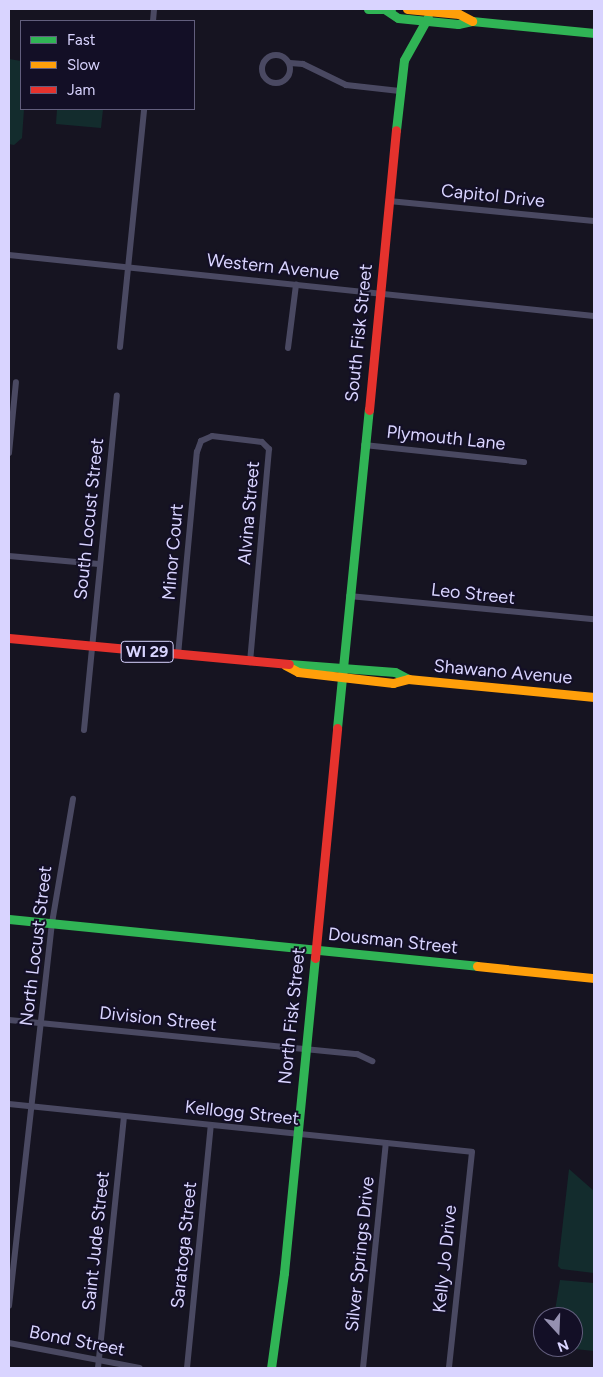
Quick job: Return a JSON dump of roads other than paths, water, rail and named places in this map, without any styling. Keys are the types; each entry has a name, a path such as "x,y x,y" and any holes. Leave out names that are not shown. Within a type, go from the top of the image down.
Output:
{"street":[{"path":"368,9 390,10 398,18 426,21 458,24 472,21 594,33"},
{"path":"408,9 459,14 472,21"},
{"name":"South Fisk Street","path":"343,667 404,60 432,10"},
{"path":"292,63 290,73 284,81 270,82 263,75 262,66 270,56 279,55 292,63 312,67 346,85 400,91"},
{"path":"120,347 144,110"},
{"name":"Capitol Drive","path":"389,201 594,221"},
{"name":"Western Avenue","path":"9,255 594,316"},
{"path":"288,348 296,285"},
{"path":"9,453 11,411 16,382"},
{"name":"South Locust Street","path":"90,646 117,396"},
{"name":"Alvina Street","path":"197,452 201,440 212,436 262,442 269,449 250,662"},
{"name":"Plymouth Lane","path":"364,445 524,462"},
{"name":"Minor Court","path":"178,655 197,452"},
{"path":"9,556 99,564"},
{"name":"Leo Street","path":"349,596 594,619"},
{"name":"Shawano Avenue","path":"9,638 285,665 298,662 395,672 408,679"},
{"path":"84,730 90,646"},
{"name":"Shawano Avenue","path":"285,665 298,672 342,677 393,682 408,679 594,697"},
{"name":"North Fisk Street","path":"271,1368 297,1134 343,667"},
{"name":"North Locust Street","path":"9,1306 52,923 73,799"},
{"name":"Dousman Street","path":"9,919 594,978"},
{"name":"Division Street","path":"9,1020 358,1054 372,1060"},
{"name":"Kellogg Street","path":"9,1104 472,1152"},
{"name":"Saint Jude Street","path":"98,1368 124,1116"},
{"name":"Saratoga Street","path":"187,1368 211,1125"},
{"name":"Silver Springs Drive","path":"363,1368 386,1143"},
{"name":"Kelly Jo Drive","path":"449,1368 472,1152"},
{"name":"Bond Street","path":"9,1343 140,1368"}]}
